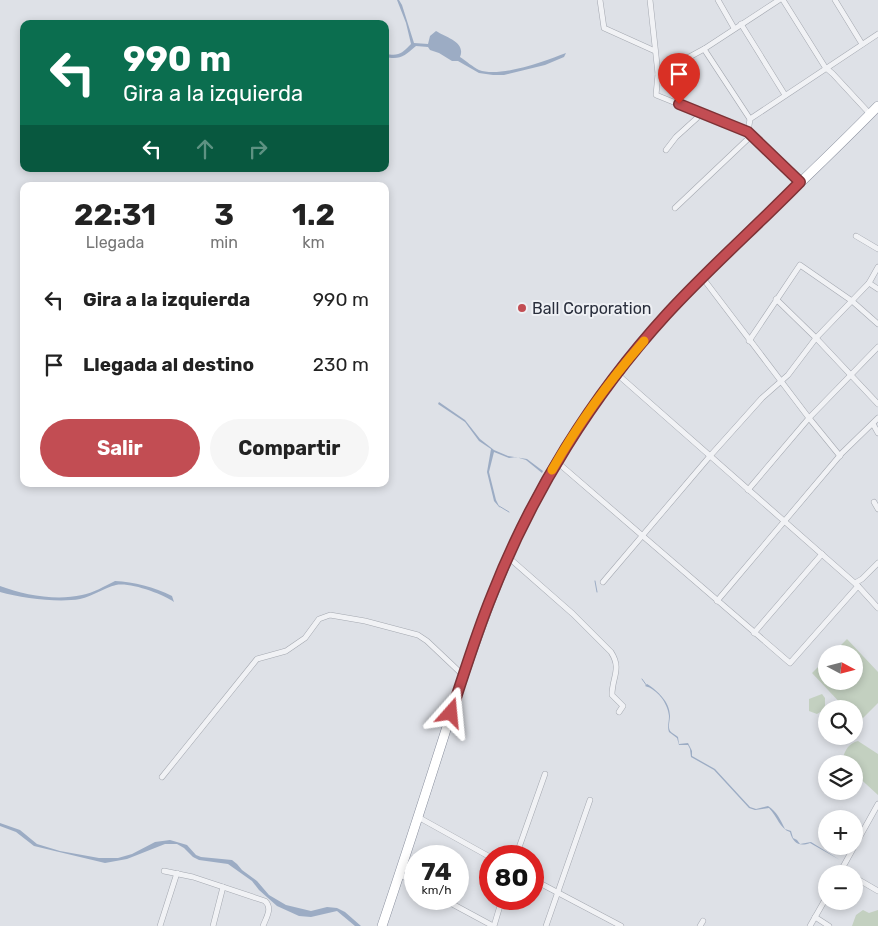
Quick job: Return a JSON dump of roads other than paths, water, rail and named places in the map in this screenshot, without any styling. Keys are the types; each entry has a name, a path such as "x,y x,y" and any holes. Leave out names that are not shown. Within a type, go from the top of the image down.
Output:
{"highway":[{"path":"382,926 492,595 508,557 556,462 617,374 666,315 878,106"}],"street":[{"path":"600,0 602,25 604,28 655,51"},
{"path":"650,0 658,74 656,95 749,134 800,182"},
{"path":"718,0 734,28"},
{"path":"658,74 704,49 778,0"},
{"path":"783,0 827,69 870,114"},
{"path":"835,0 862,44"},
{"path":"741,24 784,95"},
{"path":"750,119 878,34"},
{"path":"675,208 749,134 750,119 704,49"},
{"path":"666,150 700,113"},
{"path":"856,236 878,249"},
{"path":"750,340 800,265 852,301 878,324"},
{"path":"604,582 641,535 710,456 781,380 788,375 816,338 869,283 878,267"},
{"path":"702,278 840,456"},
{"path":"869,283 878,289"},
{"path":"776,299 816,338 878,404"},
{"path":"748,490 809,418 878,347"},
{"path":"617,374 856,584 878,608"},
{"path":"717,601 840,456 878,418"},
{"path":"873,424 878,433"},
{"path":"556,462 790,663 856,584 878,563"},
{"path":"874,502 878,509"},
{"path":"754,633 822,554"},
{"path":"508,557 573,614 611,652 616,659 617,666 612,695 623,706 620,712"},
{"path":"162,777 258,659 286,651 305,638 319,619 330,615 365,621 418,635 427,641 464,676"},
{"path":"520,845 545,774"},
{"path":"546,926 590,800"},
{"path":"844,865 878,804"},
{"path":"417,817 479,851"},
{"path":"164,871 193,877 266,902 269,909 263,926"},
{"path":"160,926 177,873"},
{"path":"399,874 404,877"},
{"path":"863,882 878,890"},
{"path":"544,885 620,926"},
{"path":"213,926 223,887"},
{"path":"464,910 494,926 499,910"},
{"path":"810,926 819,910"},
{"path":"815,918 829,926"}],"water":[{"path":"397,0 402,5 414,43 428,44 430,36 436,31 458,44 461,52 460,57 479,70 488,72 510,70 535,64 566,53 564,57 545,65 504,75 479,73 458,61 452,61 430,50 428,47 416,46 402,56 389,57 389,54 400,54 411,44 406,23"},
{"path":"439,402 465,420 480,439 494,450 515,457 509,458 494,452 489,472 500,508 494,501 487,472 491,449 479,441 465,422 438,404"},
{"path":"518,458 527,459 543,471 542,473 526,460"},
{"path":"115,581 137,584 158,590 172,596 174,602 146,589 129,585 112,586 85,598 71,600 40,599 0,592 0,586 40,596 72,597 90,593"},
{"path":"647,684 658,693 654,690 645,686"},
{"path":"658,693 668,706 670,716 670,730 678,737 679,744 688,743 692,756 715,769 750,807 756,809 768,806 771,808 785,828 769,808 755,810 749,808 714,770 691,757 688,745 679,745 677,738 669,732 668,726 667,706"},
{"path":"0,823 20,830 37,844 60,851 99,858 118,858 132,854 155,842 170,840 187,845 196,855 201,857 232,860 257,881 269,895 286,905 311,911 327,907 337,908 345,912 361,926 355,926 337,911 311,917 299,916 277,906 252,881 228,864 199,860 177,844 165,844 127,859 105,863 34,846 16,832 0,826"},
{"path":"786,829 791,831 793,838 800,844 793,839 790,832"},
{"path":"811,842 818,848 810,843 800,844"}],"waterway":[{"path":"499,506 509,512"},
{"path":"595,581 597,592"},
{"path":"642,679 647,686"}],"place":[{"name":"Ball Corporation","path":"522,308"}]}
